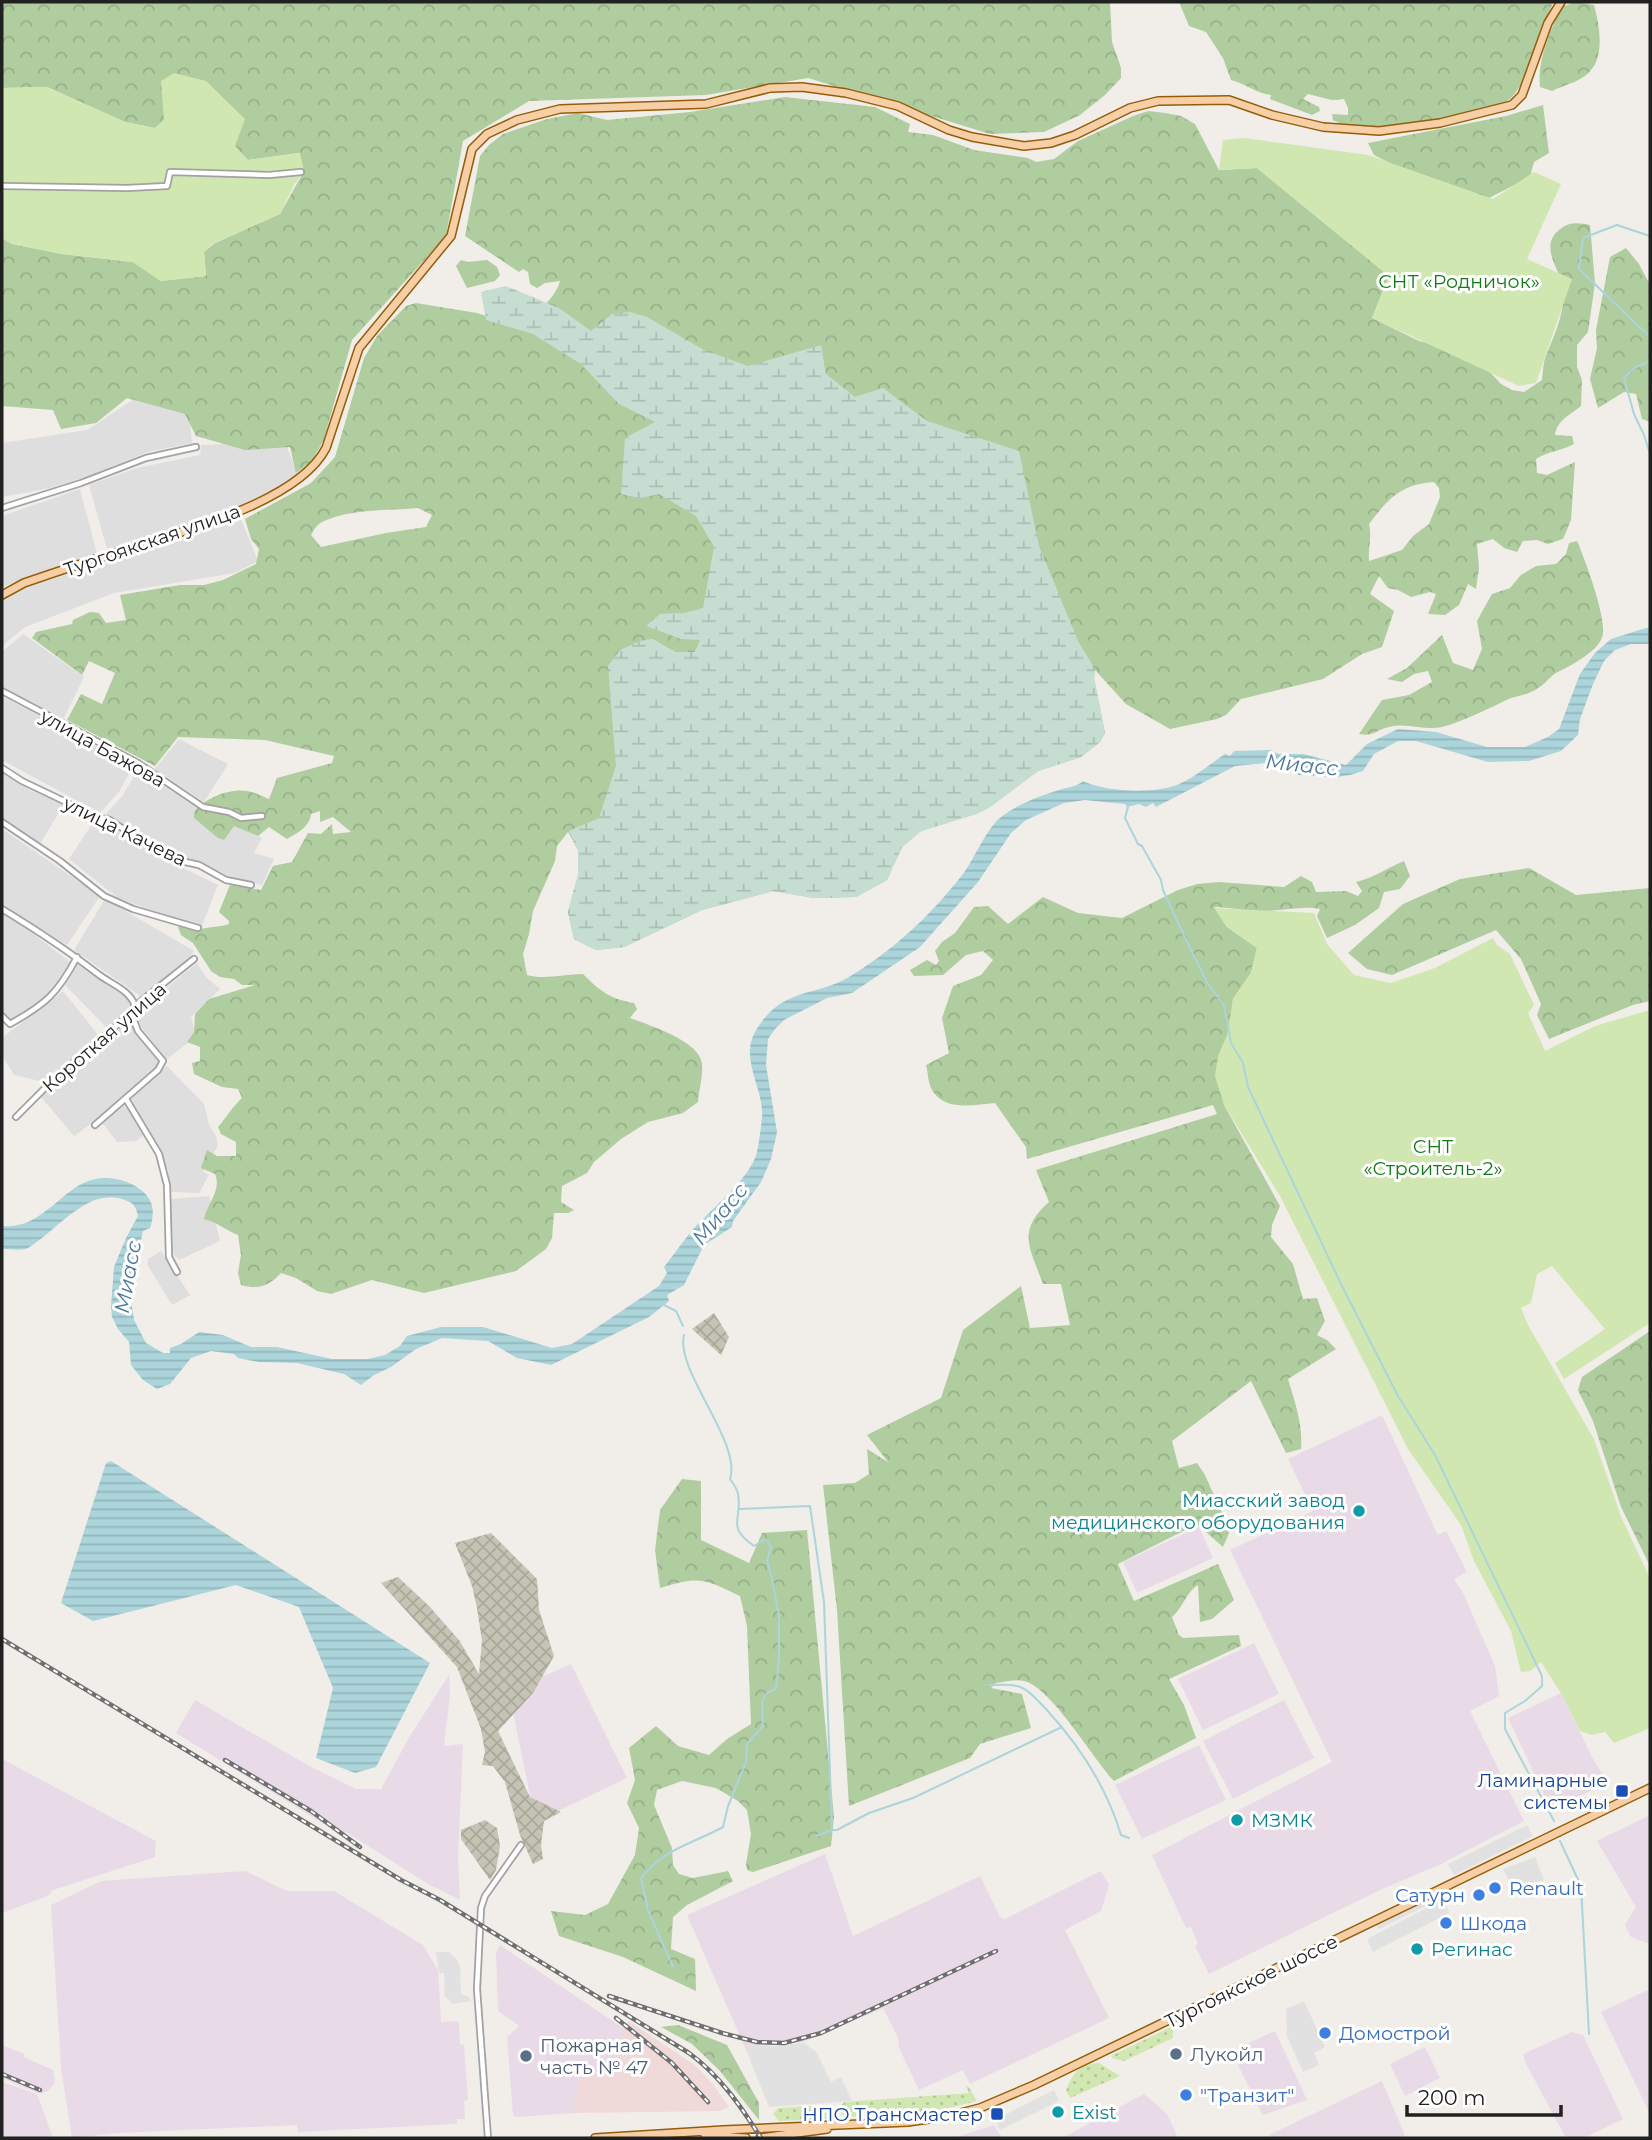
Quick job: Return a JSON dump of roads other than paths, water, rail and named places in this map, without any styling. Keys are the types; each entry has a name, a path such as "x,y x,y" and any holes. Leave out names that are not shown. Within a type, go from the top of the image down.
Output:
{"main road":[{"name":"Тургоякская улица","path":"2,595 24,583 242,510 293,482 321,458 327,448 359,348 451,236 472,149 487,134 517,120 560,109 706,104 770,88 802,87 846,93 898,106 949,130 1024,146 1051,144 1130,108 1158,101 1229,100 1272,115 1323,127 1379,131 1440,123 1512,105 1522,95 1548,23 1561,2"},
{"name":"Тургоякское шоссе","path":"595,2138 908,2122 949,2116 1001,2101 1650,1788"},
{"name":"Тургоякское шоссе","path":"760,2138 815,2132 838,2126"},
{"name":"Тургоякское шоссе","path":"684,2133 746,2138"}],"street":[{"path":"2,186 127,188 167,186 170,172 268,175 301,172"},
{"path":"2,508 81,483 146,458 196,447"},
{"name":"улица Бажова","path":"2,691 138,763 203,807 229,812 241,818 262,816"},
{"name":"улица Качева","path":"2,768 88,815 110,820 149,845 181,861 198,865 226,880 251,886"},
{"path":"2,822 60,860 103,896 134,909 198,928"},
{"path":"2,909 77,957 122,990 135,1006"},
{"path":"2,1016 10,1024 34,1011 62,985 77,957"},
{"name":"Короткая улица","path":"16,1117 53,1080 131,1013 135,1006 194,960"},
{"path":"95,1125 158,1070 163,1061 138,1031 131,1013"},
{"path":"126,1099 159,1154 167,1185 169,1257 177,1272"},
{"path":"488,2138 477,1989 481,1908 485,1896 521,1845"}],"water":[{"name":"Миасс","path":"1650,628 1650,644 1631,644 1615,650 1604,661 1580,719 1578,735 1561,751 1529,761 1488,762 1416,741 1398,741 1374,754 1363,771 1350,775 1299,775 1266,763 1235,766 1156,807 1153,803 1146,807 1139,804 1127,807 1125,804 1085,800 1064,803 1026,820 1011,833 978,882 920,947 852,993 827,998 784,1020 775,1029 768,1039 766,1065 777,1132 771,1159 761,1182 733,1221 732,1227 704,1245 684,1285 667,1295 669,1301 649,1317 551,1365 517,1358 488,1341 442,1338 416,1349 361,1385 344,1374 297,1363 259,1362 238,1358 234,1354 211,1351 191,1358 170,1384 157,1389 143,1380 131,1365 129,1342 112,1317 114,1267 138,1216 133,1204 111,1197 98,1199 74,1212 28,1248 2,1249 2,1226 19,1225 34,1219 84,1183 99,1178 116,1179 138,1188 149,1198 152,1207 150,1228 143,1231 137,1259 128,1282 134,1320 146,1343 163,1353 170,1353 170,1348 199,1332 223,1335 251,1347 277,1347 332,1359 368,1359 385,1355 400,1346 407,1336 441,1327 483,1327 552,1348 572,1344 659,1286 667,1273 664,1267 683,1241 747,1173 758,1148 762,1113 752,1070 751,1041 765,1018 786,1000 849,977 897,943 925,918 951,889 990,829 1008,812 1036,798 1083,781 1116,789 1143,791 1167,788 1196,775 1225,754 1230,756 1234,751 1270,750 1279,754 1303,754 1346,765 1367,744 1398,729 1436,732 1487,747 1525,747 1559,729 1580,674 1595,653 1611,639"},
{"path":"111,1461 430,1663 376,1767 355,1773 316,1758 333,1688 299,1607 236,1585 93,1621 61,1603 106,1463"}],"waterway":[{"path":"1650,236 1617,225 1583,238 1579,269 1650,337"},
{"path":"1650,361 1634,368 1624,378 1634,414 1650,454"},
{"path":"1128,807 1125,818 1161,880 1163,890 1208,984 1224,1005 1231,1043 1243,1063 1248,1087 1341,1284 1398,1396 1435,1455 1542,1676 1542,1686 1505,1713 1505,1729 1554,1821"},
{"path":"664,1305 676,1311 683,1326"},
{"path":"673,1967 648,1910 641,1878 669,1853 723,1827 728,1806 746,1762 747,1744 763,1726 762,1702 767,1693 776,1689 779,1659 779,1615 767,1560 771,1548 768,1541 764,1540 754,1546 740,1533 737,1522 738,1494 730,1479 731,1464 727,1446 689,1367 684,1350 684,1335"},
{"path":"740,1509 810,1506 824,1602 832,1830 816,1836"},
{"path":"989,1685 1021,1688 1046,1709 1070,1737 1091,1768 1121,1835 1129,1838"},
{"path":"832,1830 869,1813 913,1798 1062,1727"},
{"path":"1560,1841 1581,1886 1589,2034"}],"railway":[{"path":"2,1639 401,1880 440,1900 689,2053 729,2092 761,2138"},
{"path":"225,1760 311,1811 360,1847"},
{"path":"609,1996 722,2033 757,2042 784,2043 821,2033 996,1951"},
{"path":"616,2018 672,2063 708,2102"},
{"path":"2,2074 40,2090"}],"place":[{"name":"Миасский завод медицинского оборудования","path":"1359,1511"},
{"name":"Ламинарные системы","path":"1622,1791"},
{"name":"МЗМК","path":"1237,1820"},
{"name":"Renault","path":"1495,1888"},
{"name":"Сатурн","path":"1479,1895"},
{"name":"Шкода","path":"1446,1923"},
{"name":"Регинас","path":"1417,1949"},
{"name":"Домострой","path":"1325,2033"},
{"name":"Лукойл","path":"1176,2054"},
{"name":"Пожарная часть № 47","path":"526,2056"},
{"name":"\"Транзит\"","path":"1186,2095"},
{"name":"Exist","path":"1058,2112"},
{"name":"НПО Трансмастер","path":"997,2114"}],"park label":[{"name":"СНТ «Родничок»","path":"1459,281"},
{"name":"СНТ «Строитель-2»","path":"1433,1157"}]}
